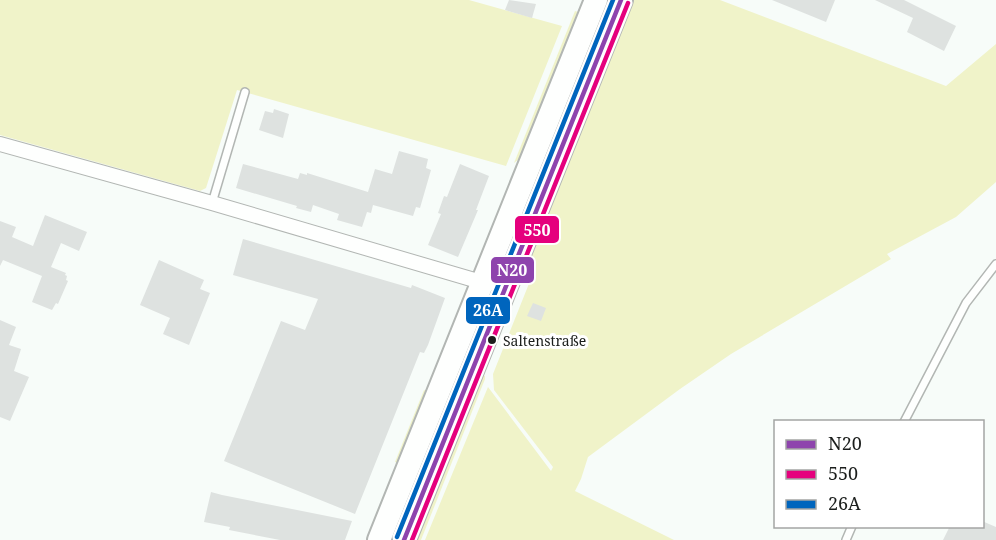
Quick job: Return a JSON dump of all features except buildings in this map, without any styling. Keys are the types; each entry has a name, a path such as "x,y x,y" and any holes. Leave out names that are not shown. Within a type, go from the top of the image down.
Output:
{"main road":[{"path":"404,540 596,0"},
{"path":"379,540 621,0"}],"street":[{"path":"1,147 212,203 494,285"}],"lane":[{"path":"212,203 245,92"},
{"path":"905,420 966,303 996,264"}],"green space":[{"path":"0,0 469,0 562,26 506,166 237,90 206,188 200,191 0,135"},
{"path":"629,0 720,0 946,86 996,44 996,182 956,217 887,254 891,259 731,354 588,457 575,491 674,540 425,540 488,387 551,471 553,467 494,390 493,374 534,271 523,266"},
{"path":"575,11 581,13 523,156 514,163"},
{"path":"480,374 485,376 485,379 421,540 414,540"},
{"path":"424,390 429,392 400,464 395,462"}],"transit line":[{"name":"26A","path":"397,537 613,0"},
{"name":"N20","path":"404,540 621,0"},
{"name":"550","path":"412,540 628,3"}],"place":[{"name":"Saltenstraße","path":"492,340"}]}
